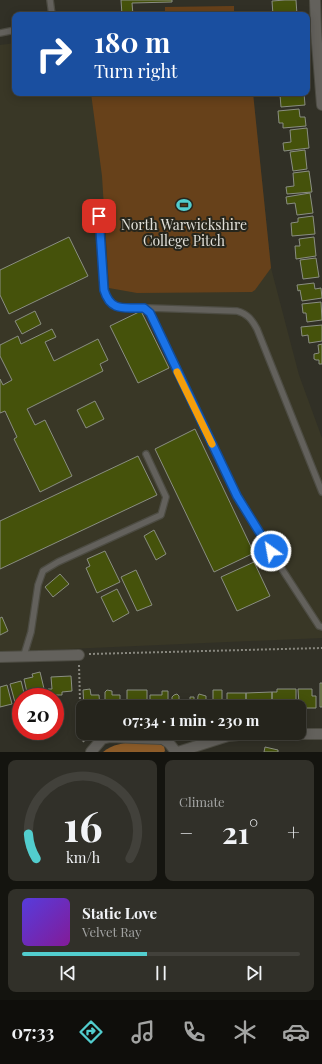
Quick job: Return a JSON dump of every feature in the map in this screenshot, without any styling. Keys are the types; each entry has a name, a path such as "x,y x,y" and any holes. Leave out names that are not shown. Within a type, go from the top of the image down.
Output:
{"street":[{"path":"315,0 322,105"},
{"path":"0,657 24,655 79,655"},
{"path":"91,751 102,739 110,737 149,737 162,739 177,752 199,748 228,736 249,734 322,734"}],"lane":[{"path":"50,0 52,12"},
{"path":"0,33 12,31"},
{"path":"99,216 104,290 107,299 116,307 237,311 248,316 257,329 322,492"},
{"path":"144,308 150,313 198,417 238,498 319,626 322,627"},
{"path":"24,655 31,632 38,585 43,571 58,562 161,514 166,497 146,454"}],"path":[{"path":"91,751 81,738 79,655 322,648"}],"shaded area":[{"path":"234,6 234,12 165,12 165,7"},
{"path":"12,43 12,96 253,96 271,268 299,375 322,438 322,638 0,652 0,45"},
{"name":"North Warwickshire College Pitch","path":"91,96 253,96 271,268 252,292 137,293 109,288 102,176"},
{"path":"136,742 157,743 164,746 165,751 103,752 118,744"}],"building":[{"path":"121,0 172,0 172,2 132,3 133,12 122,12"},
{"path":"296,0 297,12 273,12 272,1"},
{"path":"280,96 304,96 305,105 281,107"},
{"path":"299,109 300,117 305,117 306,126 283,128 283,123 279,123 278,111"},
{"path":"307,128 309,148 284,151 283,143 291,142 290,130"},
{"path":"305,150 307,169 293,171 290,152"},
{"path":"309,171 312,192 287,194 286,187 294,186 293,173"},
{"path":"310,193 313,213 297,215 295,203 287,204 286,197"},
{"path":"313,216 315,234 292,236 291,223 298,222 298,218"},
{"path":"69,237 88,276 9,314 0,295 0,270"},
{"path":"314,237 316,256 296,259 295,246 300,246 299,239"},
{"path":"316,258 319,277 303,279 300,260"},
{"path":"314,283 315,289 321,288 322,298 302,301 300,290 298,291 297,285"},
{"path":"321,302 322,320 307,322 306,313 303,313 302,304"},
{"path":"35,311 41,324 22,334 15,321"},
{"path":"141,311 169,368 138,383 110,326"},
{"path":"322,325 322,341 309,343 308,335 302,336 301,327"},
{"path":"52,329 56,337 45,342 54,361 98,339 108,360 100,364 103,371 27,409 35,425 45,420 72,476 40,492 14,439 17,437 5,411 0,413 0,379 3,385 12,380 0,356 0,345 18,336 21,344"},
{"path":"322,344 322,364 319,364 319,360 314,359 314,354 319,353 318,345"},
{"path":"95,401 104,419 86,428 77,410"},
{"path":"195,429 254,553 214,572 155,449"},
{"path":"138,456 157,495 0,569 0,521"},
{"path":"154,530 166,554 156,560 144,536"},
{"path":"105,551 120,582 97,593 86,568 90,566 87,559"},
{"path":"254,562 270,596 237,611 221,577"},
{"path":"136,570 152,605 137,611 121,577"},
{"path":"60,574 69,584 53,597 45,587"},
{"path":"117,589 129,613 113,622 101,597"},
{"path":"2,617 8,631 0,635 0,618"},
{"path":"40,672 44,688 26,688 24,679 33,677 32,674"},
{"path":"71,676 72,691 64,692 64,688 52,688 51,677"},
{"path":"21,681 23,688 12,688 12,691 10,684"},
{"path":"320,683 322,683 322,707 320,707"},
{"path":"7,685 12,704 0,707 0,687"},
{"path":"90,689 91,695 99,695 99,700 84,700 83,690"},
{"path":"277,689 296,689 296,700 272,700 272,692 277,692"},
{"path":"298,689 312,689 312,696 316,696 316,708 306,708 306,700 299,700"},
{"path":"107,690 112,691 112,695 120,695 120,700 105,700 105,692"},
{"path":"127,690 147,690 147,700 127,700"},
{"path":"213,690 222,690 222,700 213,700"},
{"path":"162,691 168,691 168,700 150,700 150,695 162,695"},
{"path":"272,692 272,700 246,700 246,693"},
{"path":"227,693 246,693 246,700 227,700"},
{"path":"177,694 179,696 179,700 172,700 174,695"},
{"path":"199,694 206,696 206,700 198,700"},
{"path":"190,697 194,697 194,700 190,700"},
{"path":"265,747 278,750 278,752 264,752"}],"slow traffic":[{"path":"177,372 212,444"}],"place":[{"name":"North Warwickshire College Pitch","path":"184,205"}],"route":[{"path":"99,216 104,290 107,299 116,307 144,308 150,313 237,496 271,551"}]}
